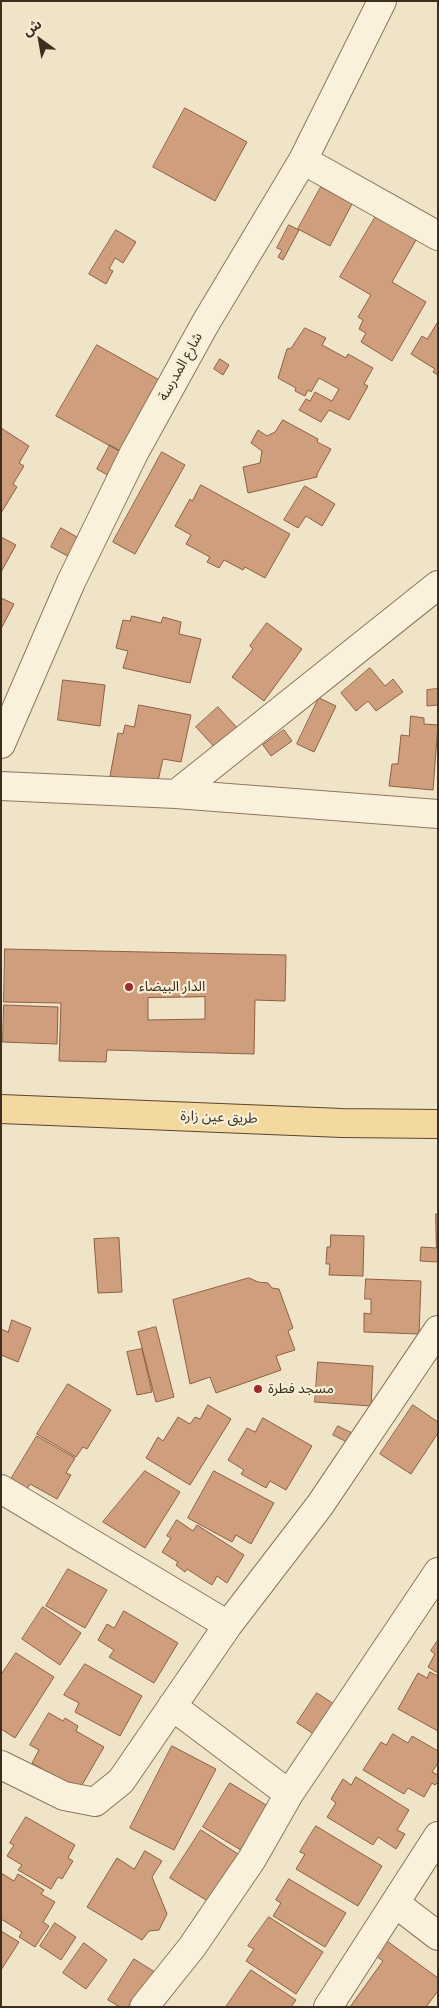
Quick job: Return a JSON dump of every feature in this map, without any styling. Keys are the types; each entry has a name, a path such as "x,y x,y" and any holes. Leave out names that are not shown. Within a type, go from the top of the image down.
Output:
{"main road":[{"name":"طريق عين زارة","path":"1,1109 342,1123 438,1124"}],"street":[{"name":"شارع المدرسة","path":"1,744 71,582 134,453 205,324 303,160 382,1"},
{"path":"303,160 438,236"},
{"path":"176,794 438,585"},
{"path":"1,786 176,794 438,814"},
{"path":"1,1765 64,1796 95,1802 121,1780 228,1625 320,1505 438,1330"},
{"path":"1,1489 228,1625"},
{"path":"144,2007 198,1939 252,1859 289,1794 438,1572"},
{"path":"172,1706 289,1794"},
{"path":"328,2007 438,1836"},
{"path":"395,1903 438,1936"}],"building":[{"path":"185,108 247,142 215,201 153,167"},
{"path":"321,187 352,204 330,246 298,229"},
{"path":"376,216 416,240 392,282 426,302 392,361 361,342 366,333 359,329 363,320 358,317 371,295 340,277"},
{"path":"289,225 299,230 283,260 278,257 282,250 277,248"},
{"path":"116,230 136,242 123,263 115,258 109,269 113,271 106,284 89,274"},
{"path":"438,322 438,375 433,372 435,369 411,354 422,336 427,339"},
{"path":"305,328 326,338 322,345 346,358 348,354 373,368 364,384 368,386 349,420 329,410 321,422 299,410 306,399 310,401 315,392 332,401 339,389 319,378 311,392 308,390 305,396 295,391 296,388 278,378 287,349 291,348"},
{"path":"97,345 161,381 121,452 56,416"},
{"path":"220,359 229,365 223,375 214,369"},
{"path":"283,420 318,439 317,442 331,449 317,477 248,493 243,467 260,463 262,451 251,443 258,430 267,436 275,432"},
{"path":"1,428 29,446 19,463 24,466 13,484 17,487 1,513"},
{"path":"110,445 122,452 109,476 97,469"},
{"path":"162,452 185,465 135,554 113,542"},
{"path":"201,485 290,534 265,578 245,567 243,570 224,560 219,568 207,562 210,557 186,544 191,535 175,526 190,499 192,501"},
{"path":"305,486 335,504 322,526 306,516 298,528 284,520"},
{"path":"61,528 84,541 73,559 51,547"},
{"path":"1,537 16,545 1,572"},
{"path":"1,598 14,604 1,629"},
{"path":"132,616 161,623 163,617 181,622 179,634 201,639 190,683 123,668 128,651 116,648 123,620 130,621"},
{"path":"267,623 302,649 264,701 232,677 253,649 250,646"},
{"path":"370,668 385,686 393,679 403,692 376,711 368,701 356,711 341,693"},
{"path":"63,680 105,685 100,726 58,720"},
{"path":"438,689 438,705 427,706 427,690"},
{"path":"319,698 336,706 314,752 297,744"},
{"path":"139,705 191,715 181,762 163,759 157,785 110,776 118,733 123,734 125,725 134,727"},
{"path":"218,707 240,731 218,751 196,727"},
{"path":"411,716 424,718 424,724 438,725 433,790 389,786 392,764 398,764 401,735 409,736"},
{"path":"284,730 292,741 271,756 263,745"},
{"path":"5,949 286,955 285,1001 255,1000 254,1054 107,1050 106,1062 59,1061 61,1003 4,1002","holes":["205,997 205,1019 148,1020 148,998"]},
{"path":"4,1005 58,1007 57,1044 3,1042"},
{"path":"436,1214 438,1214 438,1262 420,1261 421,1247 436,1248"},
{"path":"331,1235 364,1236 363,1276 329,1275 330,1264 326,1264 327,1247 330,1247"},
{"path":"119,1238 122,1292 98,1293 94,1239"},
{"path":"249,1278 258,1282 268,1283 272,1288 279,1289 293,1328 288,1331 295,1350 276,1356 281,1370 216,1393 210,1377 190,1384 173,1300"},
{"path":"366,1279 421,1281 419,1334 364,1332 364,1313 371,1314 371,1299 365,1299"},
{"path":"12,1320 31,1328 18,1362 1,1355 1,1329 8,1332"},
{"path":"156,1327 174,1397 156,1402 138,1332"},
{"path":"142,1349 152,1392 137,1395 127,1352"},
{"path":"318,1362 373,1366 371,1406 315,1402"},
{"path":"68,1384 111,1410 87,1449 83,1447 76,1457 37,1434"},
{"path":"208,1405 231,1419 190,1485 146,1458 158,1437 163,1441 178,1417 190,1424 195,1417 200,1419"},
{"path":"413,1405 438,1422 438,1433 411,1474 380,1454"},
{"path":"263,1418 312,1446 286,1490 270,1481 266,1488 241,1474 244,1470 228,1460 247,1428 255,1432"},
{"path":"338,1426 354,1434 349,1443 333,1435"},
{"path":"37,1436 75,1458 66,1473 71,1475 57,1499 30,1484 24,1494 8,1484"},
{"path":"145,1471 180,1492 145,1548 103,1522"},
{"path":"214,1471 274,1503 251,1544 236,1535 232,1542 188,1518"},
{"path":"177,1520 193,1531 197,1525 244,1555 227,1583 217,1576 212,1585 187,1569 185,1572 176,1565 178,1562 162,1552 171,1538 167,1536"},
{"path":"68,1569 107,1590 85,1628 46,1606"},
{"path":"43,1607 81,1633 60,1665 22,1639"},
{"path":"124,1611 178,1643 154,1683 109,1657 114,1650 98,1640 107,1624 114,1628"},
{"path":"438,1640 438,1673 428,1667 435,1654 431,1651"},
{"path":"16,1653 54,1677 15,1738 1,1729 1,1675"},
{"path":"85,1664 142,1696 120,1736 75,1712 79,1703 64,1695"},
{"path":"430,1672 438,1676 438,1731 398,1709 418,1673 427,1678"},
{"path":"317,1693 343,1710 323,1740 297,1723"},
{"path":"49,1713 63,1721 65,1718 78,1726 76,1731 104,1747 79,1790 32,1763 39,1750 30,1745"},
{"path":"393,1734 408,1743 412,1736 438,1751 438,1763 432,1772 438,1775 438,1782 435,1785 432,1783 424,1797 408,1788 404,1794 363,1770 381,1742 386,1745"},
{"path":"172,1746 216,1769 174,1850 130,1828"},
{"path":"356,1777 409,1810 397,1830 405,1834 396,1849 378,1837 373,1845 327,1817 336,1803 331,1799 343,1779 351,1785"},
{"path":"230,1783 271,1808 244,1852 203,1827"},
{"path":"26,1817 75,1845 68,1858 73,1861 62,1879 58,1877 51,1889 18,1870 22,1865 7,1856 14,1845 10,1843"},
{"path":"316,1826 382,1866 358,1906 296,1869 305,1854 300,1852"},
{"path":"201,1830 241,1856 211,1903 170,1878"},
{"path":"145,1851 162,1861 152,1877 167,1914 159,1930 149,1931 142,1940 87,1907 117,1858 134,1869"},
{"path":"1,1873 14,1881 18,1874 44,1890 41,1894 55,1902 43,1922 49,1926 35,1947 19,1937 22,1932 1,1919"},
{"path":"289,1879 346,1913 325,1947 273,1916 281,1903 276,1900"},
{"path":"269,1917 323,1952 296,1994 246,1961 254,1949 248,1946"},
{"path":"55,1923 76,1937 61,1960 40,1946"},
{"path":"1,1931 19,1942 1,1970"},
{"path":"387,1941 438,1978 438,1991 426,2007 350,2007 383,1961 376,1956"},
{"path":"84,1943 107,1960 86,1989 63,1973"},
{"path":"134,1959 158,1974 138,2007 120,2007 108,2000"},
{"path":"251,1970 296,2000 291,2007 226,2007"}],"place":[{"name":"الدار البيضاء","path":"129,987"},
{"name":"مسجد فطرة","path":"258,1389"}]}
